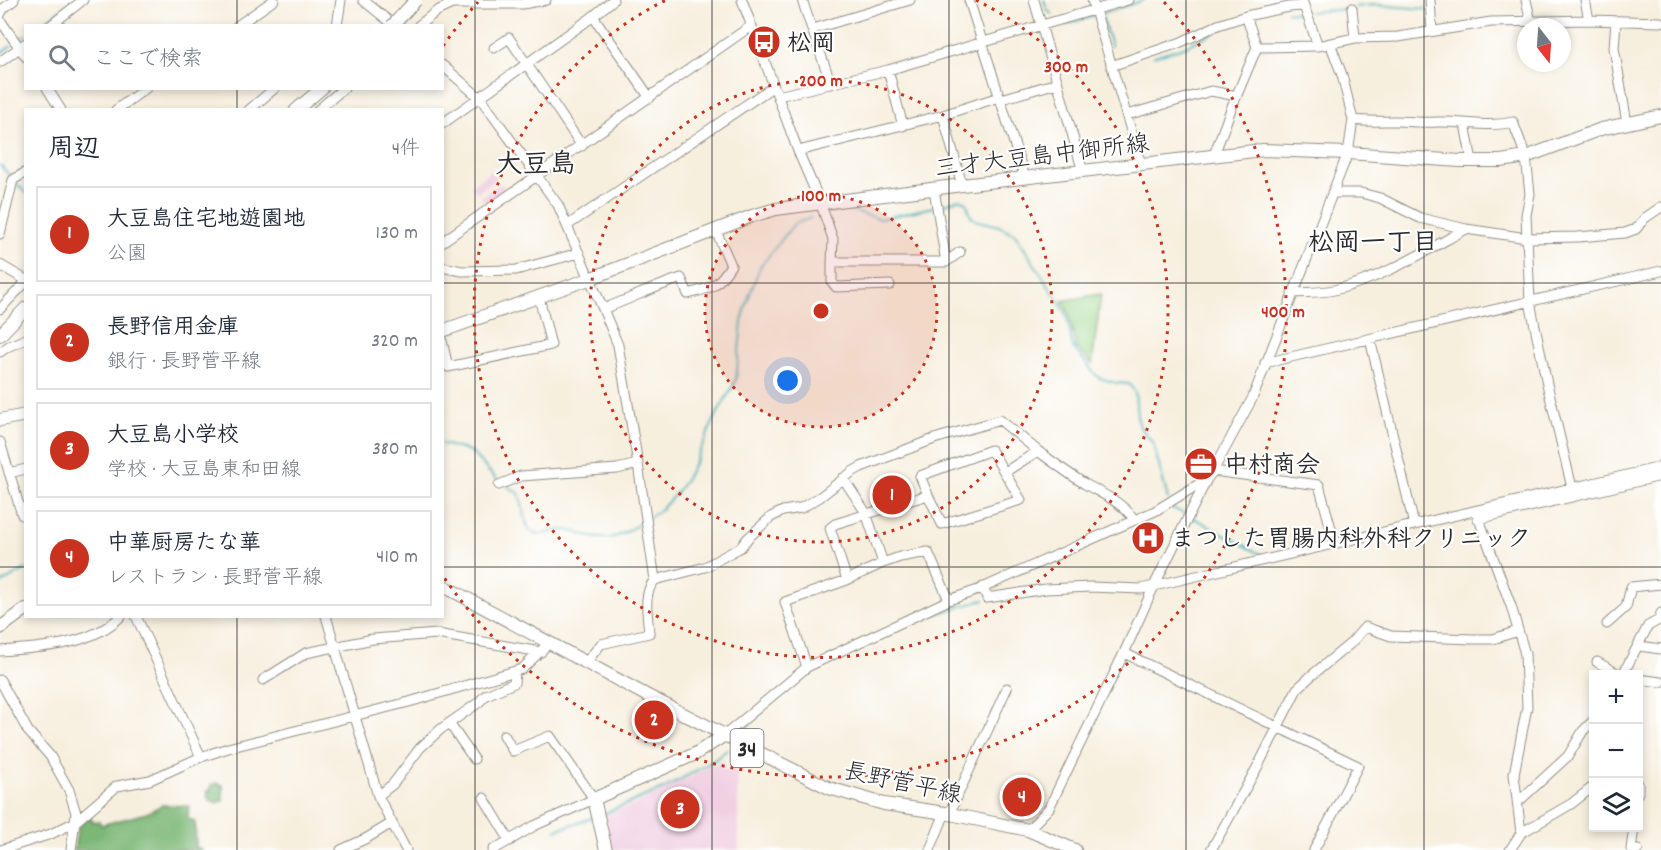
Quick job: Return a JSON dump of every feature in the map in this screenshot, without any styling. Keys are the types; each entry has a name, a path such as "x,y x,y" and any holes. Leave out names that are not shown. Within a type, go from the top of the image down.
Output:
{"main road":[{"path":"395,24 416,0"},
{"path":"298,108 320,90"},
{"name":"三才大豆島中御所線","path":"444,330 776,209 1263,150 1501,161 1526,157 1574,138 1661,116"},
{"path":"0,334 24,310"},
{"path":"0,420 24,415"},
{"name":"長野菅平線","path":"444,586 587,661 646,695 830,788 884,804 947,813 1028,831 1075,850"},
{"path":"0,628 24,610"},
{"path":"606,850 594,799 695,754 725,735"}],"street":[{"path":"0,15 14,0"},
{"path":"53,24 83,0"},
{"path":"240,24 274,0"},
{"path":"337,24 341,0"},
{"path":"363,0 391,24"},
{"path":"421,24 437,11 452,4 522,4 546,0"},
{"path":"444,123 481,99 613,0"},
{"path":"742,0 833,239 832,282 836,287 890,285"},
{"path":"802,0 831,84"},
{"path":"813,29 910,0"},
{"path":"969,0 1025,178"},
{"path":"1034,0 1083,172"},
{"path":"778,96 888,70 1041,24 1093,5 1128,0"},
{"path":"1430,0 1432,31"},
{"path":"1526,0 1530,18"},
{"path":"1585,0 1589,20"},
{"path":"1111,66 1179,44 1218,25 1302,3 1318,46"},
{"path":"1093,5 1141,164"},
{"path":"1352,8 1356,38"},
{"path":"593,16 650,98"},
{"path":"1214,155 1257,47 1246,16"},
{"path":"0,20 22,45 0,62"},
{"path":"1571,21 1661,22"},
{"path":"1616,21 1614,48 1627,123"},
{"path":"1257,47 1318,46 1356,38 1398,37 1491,22 1517,22"},
{"path":"444,241 751,26"},
{"path":"494,48 509,38 582,146"},
{"path":"1028,831 1049,808 1154,586 1210,475 1253,397 1348,153 1353,120 1342,75 1330,43"},
{"path":"444,67 481,99 558,205 618,345 655,580"},
{"path":"888,70 903,126"},
{"path":"798,152 903,126 999,97 1005,98 1057,83"},
{"path":"568,225 774,86"},
{"path":"47,90 60,108"},
{"path":"119,108 143,90"},
{"path":"251,108 273,90"},
{"path":"320,108 342,90"},
{"path":"1127,115 1210,91 1237,96"},
{"path":"943,115 962,185"},
{"path":"1353,120 1501,125 1513,122 1526,157 1530,194 1526,215 1530,302 1573,492"},
{"path":"1465,124 1472,161"},
{"path":"0,234 3,208 13,180 24,173"},
{"path":"934,189 946,262"},
{"path":"1332,193 1361,193 1380,198 1420,218 1466,229 1527,238 1625,234 1636,229 1645,218 1661,207"},
{"path":"1292,294 1332,291 1371,278 1466,229"},
{"path":"603,309 641,294 650,288 681,278 688,294 715,286 731,265 716,231"},
{"path":"832,262 946,262 960,252"},
{"path":"444,267 462,270 516,270 579,253"},
{"path":"0,265 24,280"},
{"path":"1265,363 1661,271"},
{"path":"0,309 24,283"},
{"path":"444,349 448,367 551,345 539,297"},
{"path":"1370,339 1414,525"},
{"path":"0,352 24,340"},
{"path":"587,661 601,644 649,633 647,596 649,587 655,580 705,567 741,547 771,517 783,511 801,508 861,467 934,440 1000,420 1038,451 1125,507 1135,520"},
{"path":"0,442 22,514 24,514"},
{"path":"991,450 1022,500 942,524 928,495 920,476 991,450"},
{"path":"1005,472 1038,451"},
{"path":"502,483 521,476 617,469 638,464"},
{"path":"983,587 987,598 1046,589 1090,587 1141,589 1414,525 1477,515 1661,468"},
{"path":"9,474 24,470"},
{"path":"725,735 807,667 949,600 1135,520 1170,503 1210,475 1319,485 1335,543"},
{"path":"1573,492 1661,476"},
{"path":"843,478 866,513 883,563"},
{"path":"847,580 830,528 866,513 928,495"},
{"path":"1477,515 1511,606 1525,654 1527,706 1515,774 1521,833"},
{"path":"807,667 785,602 847,580 900,557 928,552 949,600"},
{"path":"1607,624 1626,607 1631,586 1661,584"},
{"path":"1626,670 1648,626 1659,620 1661,613"},
{"path":"0,651 47,646 89,636 110,626 119,618"},
{"path":"137,618 201,758"},
{"path":"327,618 353,716 378,796 406,850"},
{"path":"1211,850 1297,689 1351,643 1365,627 1391,636 1473,639 1493,639 1518,631"},
{"path":"263,680 306,653 374,639 437,634 541,652"},
{"path":"1,850 51,834 75,822 117,786 150,780 228,748 516,672 550,642"},
{"path":"1639,646 1661,649"},
{"path":"1124,653 1358,766 1314,850"},
{"path":"1597,662 1610,670"},
{"path":"378,796 393,784 420,748 486,695 514,683 516,672"},
{"path":"0,680 28,731 50,756 60,772 72,800 76,813 71,850"},
{"path":"1643,680 1661,682"},
{"path":"930,850 1007,688"},
{"path":"449,723 474,759"},
{"path":"1518,802 1568,756 1589,724"},
{"path":"493,850 534,826 594,799 550,736 513,751 504,735"},
{"path":"1510,850 1521,833 1571,804 1589,789"},
{"path":"484,798 510,841"},
{"path":"341,850 392,823"},
{"path":"1633,832 1630,849 1638,850"}],"shaded area":[{"path":"491,171 497,179 477,193 471,186"},
{"path":"501,183 506,190 486,204 481,197"},
{"path":"724,759 723,769 737,770 739,850 609,850 603,816 638,803"}],"green space":[{"path":"1101,294 1092,364 1076,347 1068,311 1062,301"},
{"path":"904,485 908,498 883,505 875,492"},
{"path":"216,783 223,785 223,801 217,803 209,800 207,791 210,791 211,785"},
{"path":"162,805 189,806 188,819 195,821 196,847 203,850 74,850 78,827 90,817 93,822 99,821 101,825 147,813"}],"waterway":[{"path":"42,24 73,0"},
{"path":"1044,0 1047,10 1052,14"},
{"path":"1104,13 1144,0"},
{"path":"1355,7 1374,5 1426,9"},
{"path":"1309,12 1348,9"},
{"path":"1287,12 1299,13"},
{"path":"1065,25 1094,16"},
{"path":"1100,17 1102,17 1111,46"},
{"path":"1154,56 1184,47 1223,28"},
{"path":"20,39 24,36"},
{"path":"0,54 12,45"},
{"path":"0,165 11,177"},
{"path":"17,184 24,191"},
{"path":"939,206 959,199 966,202 975,220 999,226 1015,234 1066,313 1073,347 1099,378 1129,384 1135,392 1140,427 1153,443 1168,499"},
{"path":"828,213 846,209 880,219 933,207"},
{"path":"649,518 665,505 688,475 736,379 742,322 760,267 794,224 811,218"},
{"path":"444,444 470,451 499,482"},
{"path":"507,486 519,493 528,528 532,532 545,534 567,530 596,538 610,538 644,521"},
{"path":"1171,504 1172,508 1185,514"},
{"path":"1190,516 1264,556"},
{"path":"0,584 24,570"},
{"path":"918,619 984,600"},
{"path":"772,703 810,674"},
{"path":"743,731 764,710"},
{"path":"603,814 665,788 713,761 728,749"},
{"path":"556,830 595,817"}],"place":[{"name":"松岡","path":"764,42"},
{"name":"中村商会","path":"1201,464"},
{"name":"大豆島住宅地遊園地","path":"892,495"},
{"name":"まつした胃腸内科外科クリニック","path":"1148,538"},
{"name":"長野信用金庫","path":"654,720"},
{"name":"中華厨房たな華","path":"1022,797"},
{"name":"大豆島小学校","path":"680,809"}],"district":[{"name":"大豆島","path":"536,163"},
{"name":"松岡一丁目","path":"1373,241"}]}
